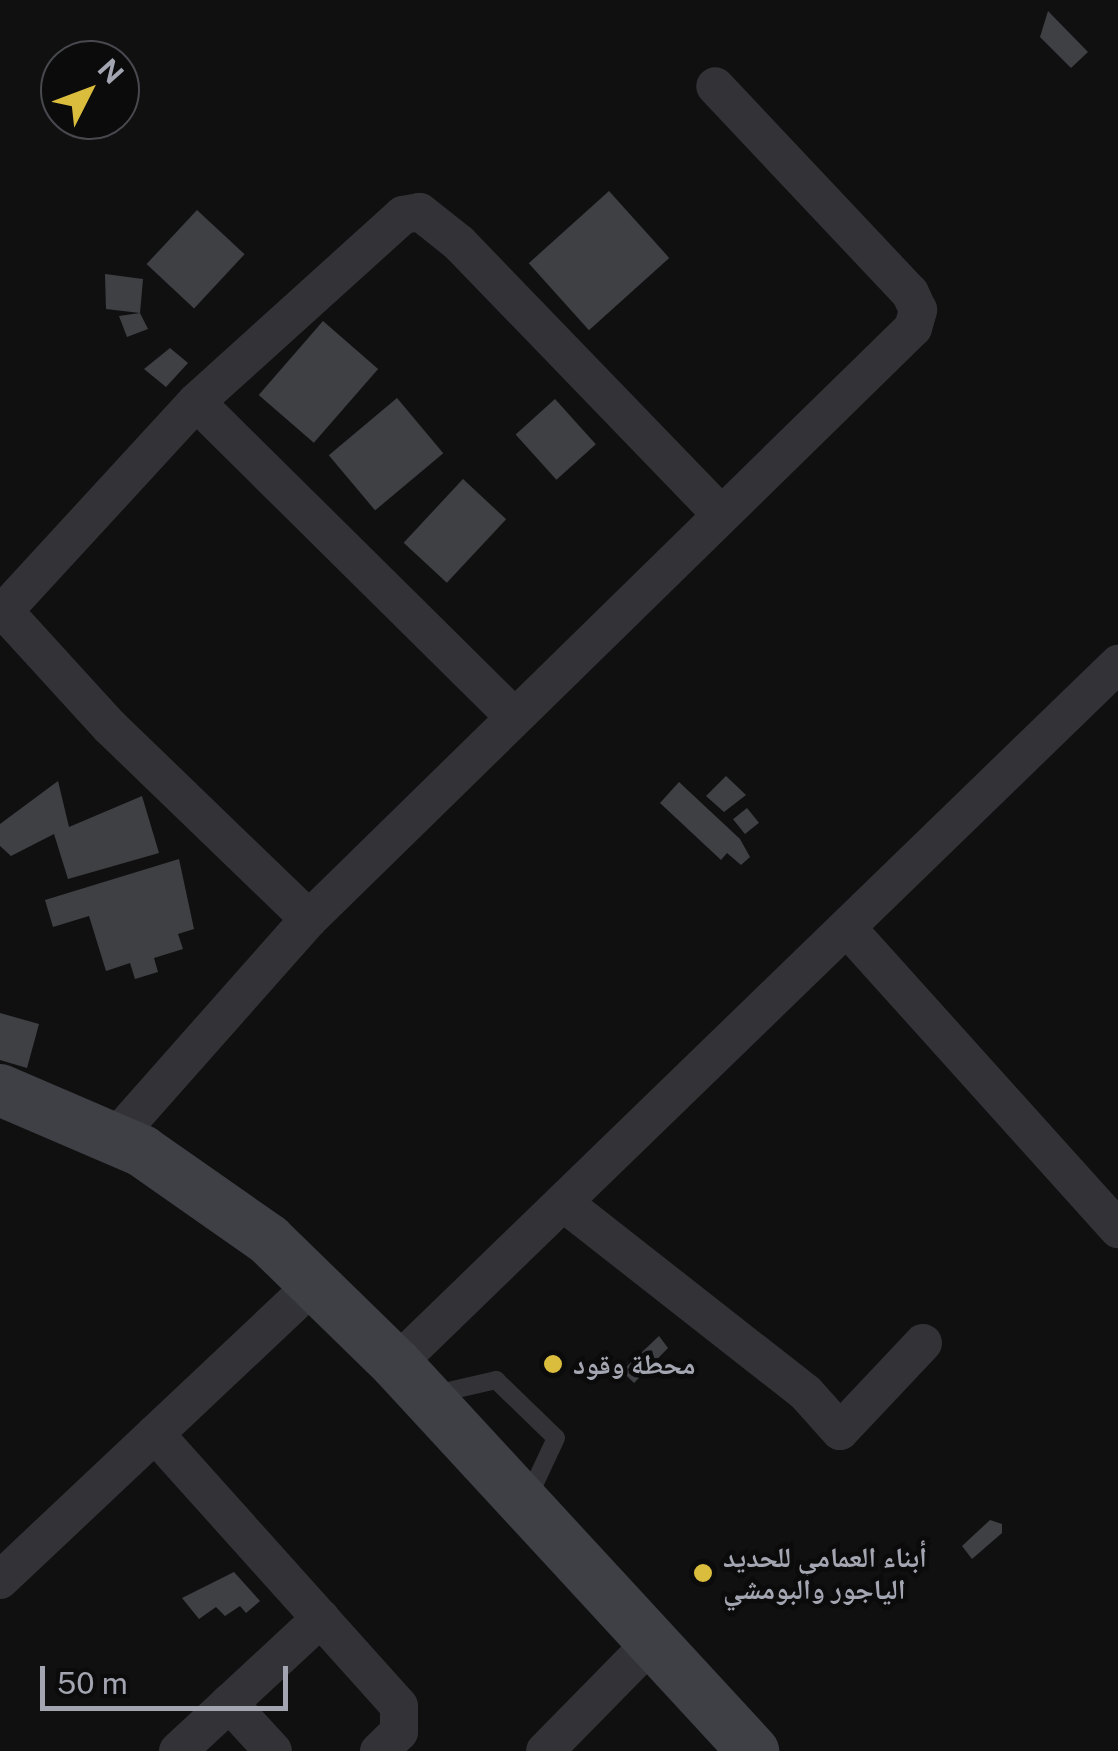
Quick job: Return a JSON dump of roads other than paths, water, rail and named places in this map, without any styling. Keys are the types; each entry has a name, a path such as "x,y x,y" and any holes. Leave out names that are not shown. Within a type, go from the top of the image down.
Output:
{"street":[{"path":"115,1138 309,918 891,353 918,310 910,292 716,86"},
{"path":"309,918 110,727 4,610 196,402 403,215 420,212 459,242 721,514"},
{"path":"196,402 513,716"},
{"path":"411,1380 565,1204 1118,664"},
{"path":"848,929 1118,1229"},
{"path":"0,1090 115,1138 199,1185 314,1283 411,1380 753,1751"},
{"path":"565,1204 806,1393 840,1431 923,1343"},
{"path":"0,1580 314,1283"},
{"path":"155,1434 399,1706 399,1732 379,1751"},
{"path":"178,1751 321,1618"},
{"path":"544,1751 651,1643"},
{"path":"229,1704 273,1751"}],"lane":[{"path":"411,1380 496,1380 556,1438 525,1506"}],"place":[{"name":"محطة وقود","path":"553,1364"},
{"name":"أبناء العمامي للحديد الياجور والبومشي","path":"703,1573"}]}
